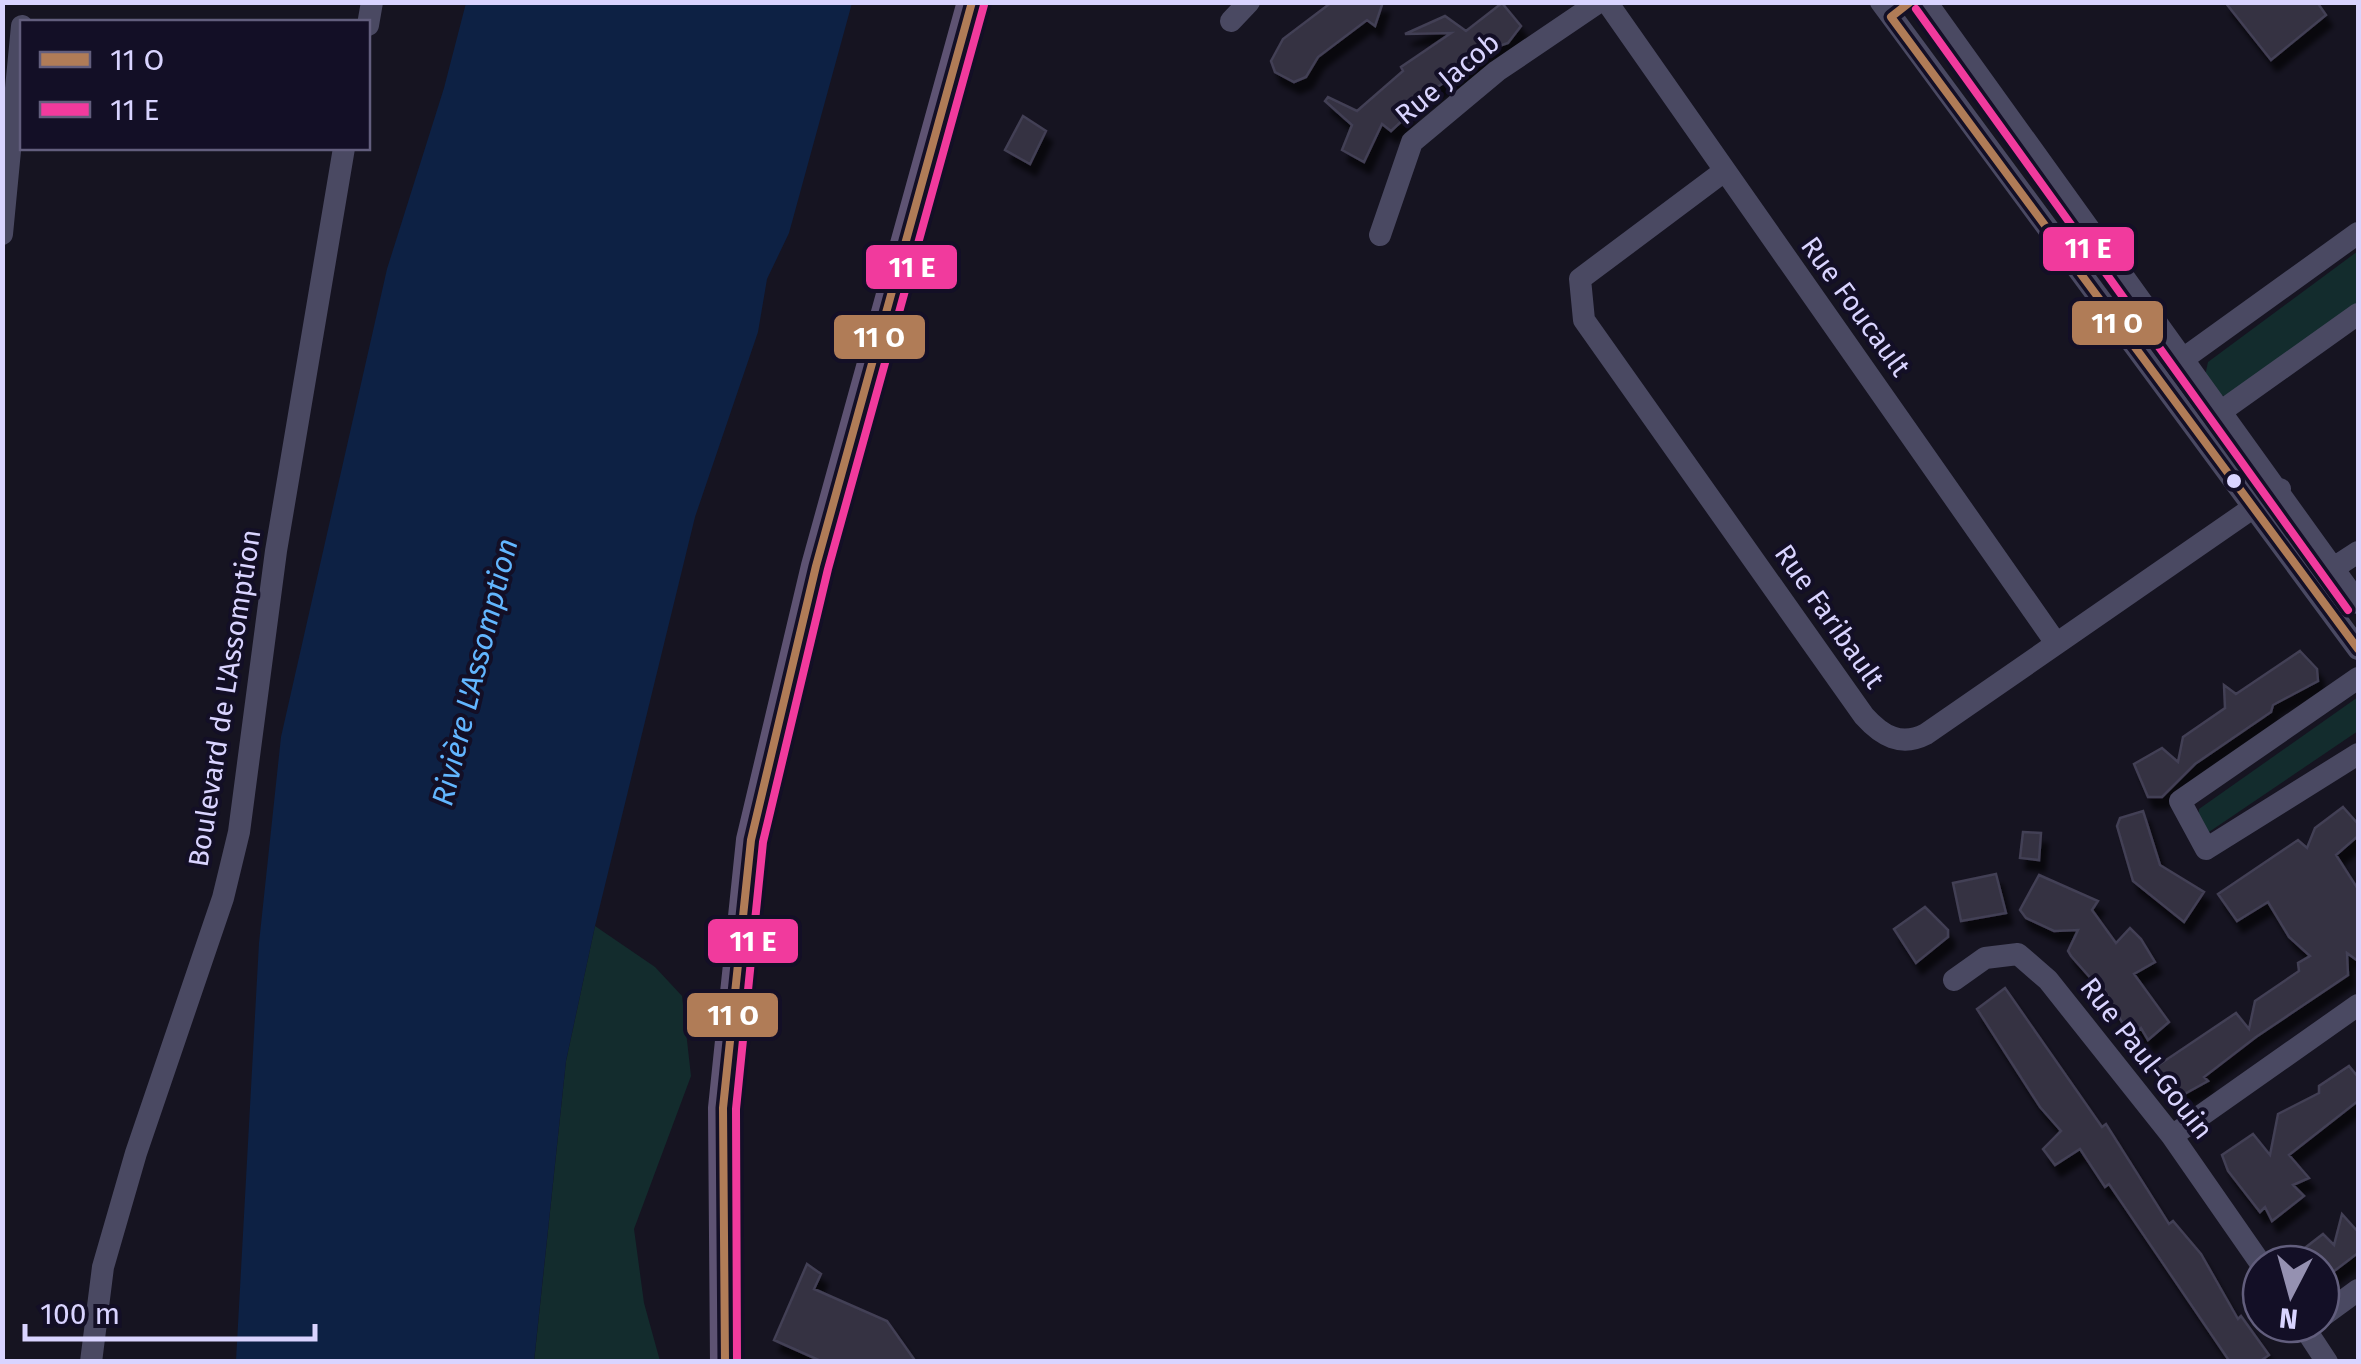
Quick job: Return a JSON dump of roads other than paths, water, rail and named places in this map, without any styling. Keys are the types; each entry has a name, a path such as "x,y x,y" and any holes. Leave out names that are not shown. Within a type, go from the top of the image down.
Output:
{"main road":[{"path":"725,1362 721,1173 730,1012 751,840 775,728 882,317 972,2"}],"street":[{"path":"1231,21 1248,2"},
{"name":"Rue Jacob","path":"1380,235 1412,142 1497,71 1600,2"},
{"name":"Rue Foucault","path":"1608,2 1723,172 1963,504 2056,643"},
{"path":"1912,2 1886,10 2358,649"},
{"path":"1926,2 2224,410 2358,603"},
{"path":"2,234 17,35"},
{"name":"Boulevard de L'Assomption","path":"91,1362 103,1267 136,1153 223,898 239,832 276,551 344,150"},
{"name":"Rue Faribault","path":"1723,172 1580,279 1584,320 1864,716 1886,734 1911,742 1926,734 2280,489"},
{"path":"2183,358 2358,233"},
{"path":"2224,410 2358,314"},
{"path":"2336,567 2358,552"},
{"path":"2358,678 2180,801 2206,849 2358,754"},
{"name":"Rue Paul-Gouin","path":"1954,980 1985,958 2018,954 2048,980 2172,1136 2247,1244"},
{"path":"2172,1136 2358,1005"}],"water":[{"name":"Rivière L'Assomption","path":"466,3 852,3 789,233 767,279 758,332 695,517 595,926 566,1061 534,1361 236,1361 259,943 281,737 387,269 444,88"}]}
